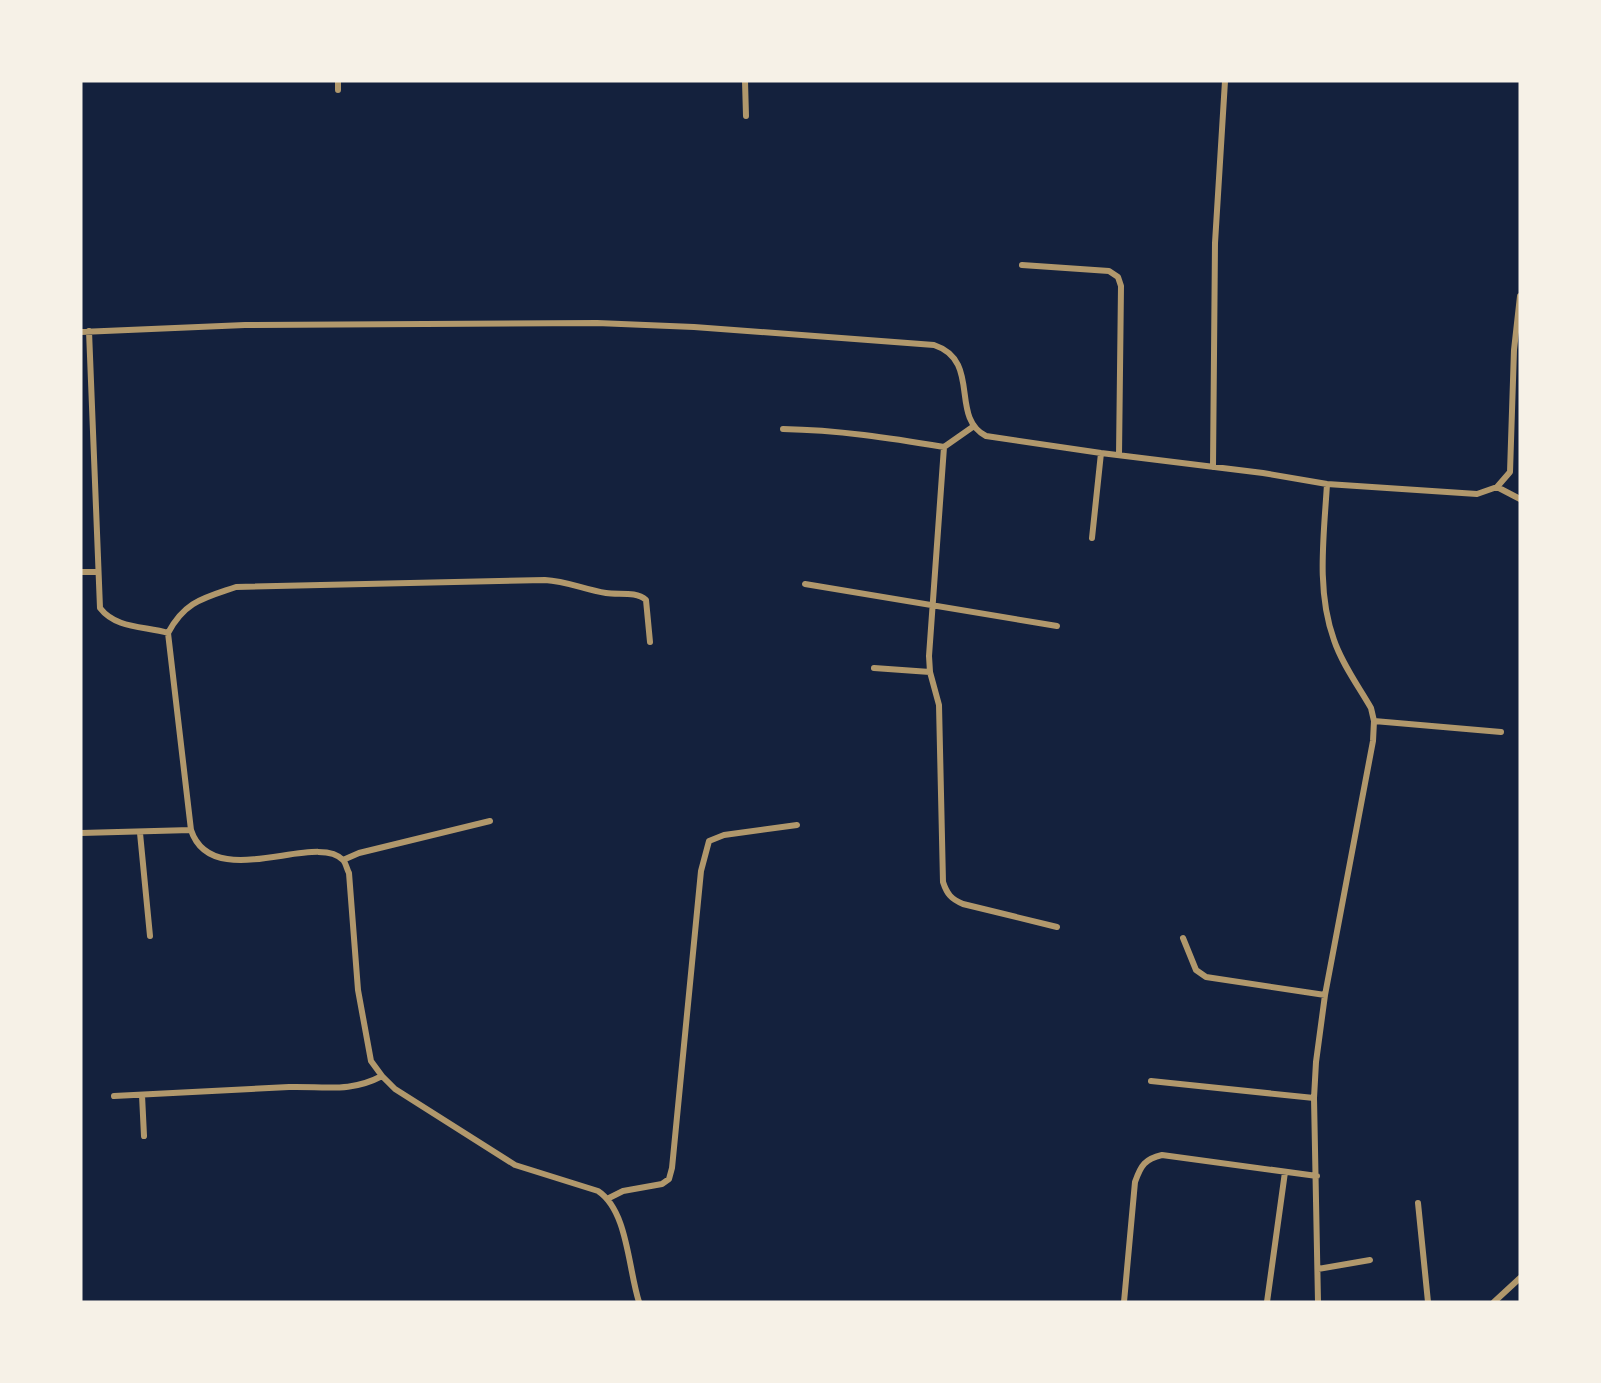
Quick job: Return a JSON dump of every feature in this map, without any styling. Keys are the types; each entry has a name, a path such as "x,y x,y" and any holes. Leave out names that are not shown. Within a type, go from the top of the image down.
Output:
{"street":[{"path":"338,81 338,90"},
{"path":"745,81 746,116"},
{"path":"1213,466 1215,243 1225,81"},
{"path":"1022,265 1108,271 1118,277 1121,286 1119,455"},
{"path":"81,332 328,323 597,323 694,327 934,345 946,349 960,367 969,414 974,426 986,435 1327,484 1461,494 1490,492 1497,488 1510,472 1514,350 1520,296"},
{"path":"89,331 100,609 108,618 121,624 168,633"},
{"path":"783,429 872,435 944,447 974,426"},
{"path":"944,447 930,672 939,705 943,882 946,893 953,900 963,904 1057,927"},
{"path":"1092,538 1101,453"},
{"path":"1318,1302 1314,1098 1319,1031 1373,741 1374,721 1371,708 1334,643 1330,628 1323,556 1327,484"},
{"path":"1497,488 1520,499"},
{"path":"81,572 98,572"},
{"path":"639,1302 618,1214 609,1198 597,1191 515,1165 395,1089 371,1061 358,990 349,873 343,860 334,855 314,853 242,859 218,858 205,852 196,843 191,830 168,633 184,609 199,600 236,587 545,579 566,581 604,593 640,595 646,600 650,642"},
{"path":"806,584 1057,626"},
{"path":"874,668 930,672"},
{"path":"1374,721 1501,732"},
{"path":"343,860 359,853 490,821"},
{"path":"609,1198 623,1191 662,1184 669,1179 672,1168 700,871 709,842 724,835 797,825"},
{"path":"81,833 191,830"},
{"path":"140,833 150,936"},
{"path":"1183,938 1197,970 1206,977 1325,995"},
{"path":"114,1096 291,1087 349,1088 364,1085 382,1076"},
{"path":"1150,1081 1314,1098"},
{"path":"142,1095 144,1136"},
{"path":"1124,1302 1135,1182 1140,1166 1148,1158 1162,1155 1317,1176"},
{"path":"1267,1302 1285,1172"},
{"path":"1418,1203 1428,1302"},
{"path":"1318,1269 1370,1260"},
{"path":"1494,1302 1520,1278"}]}
